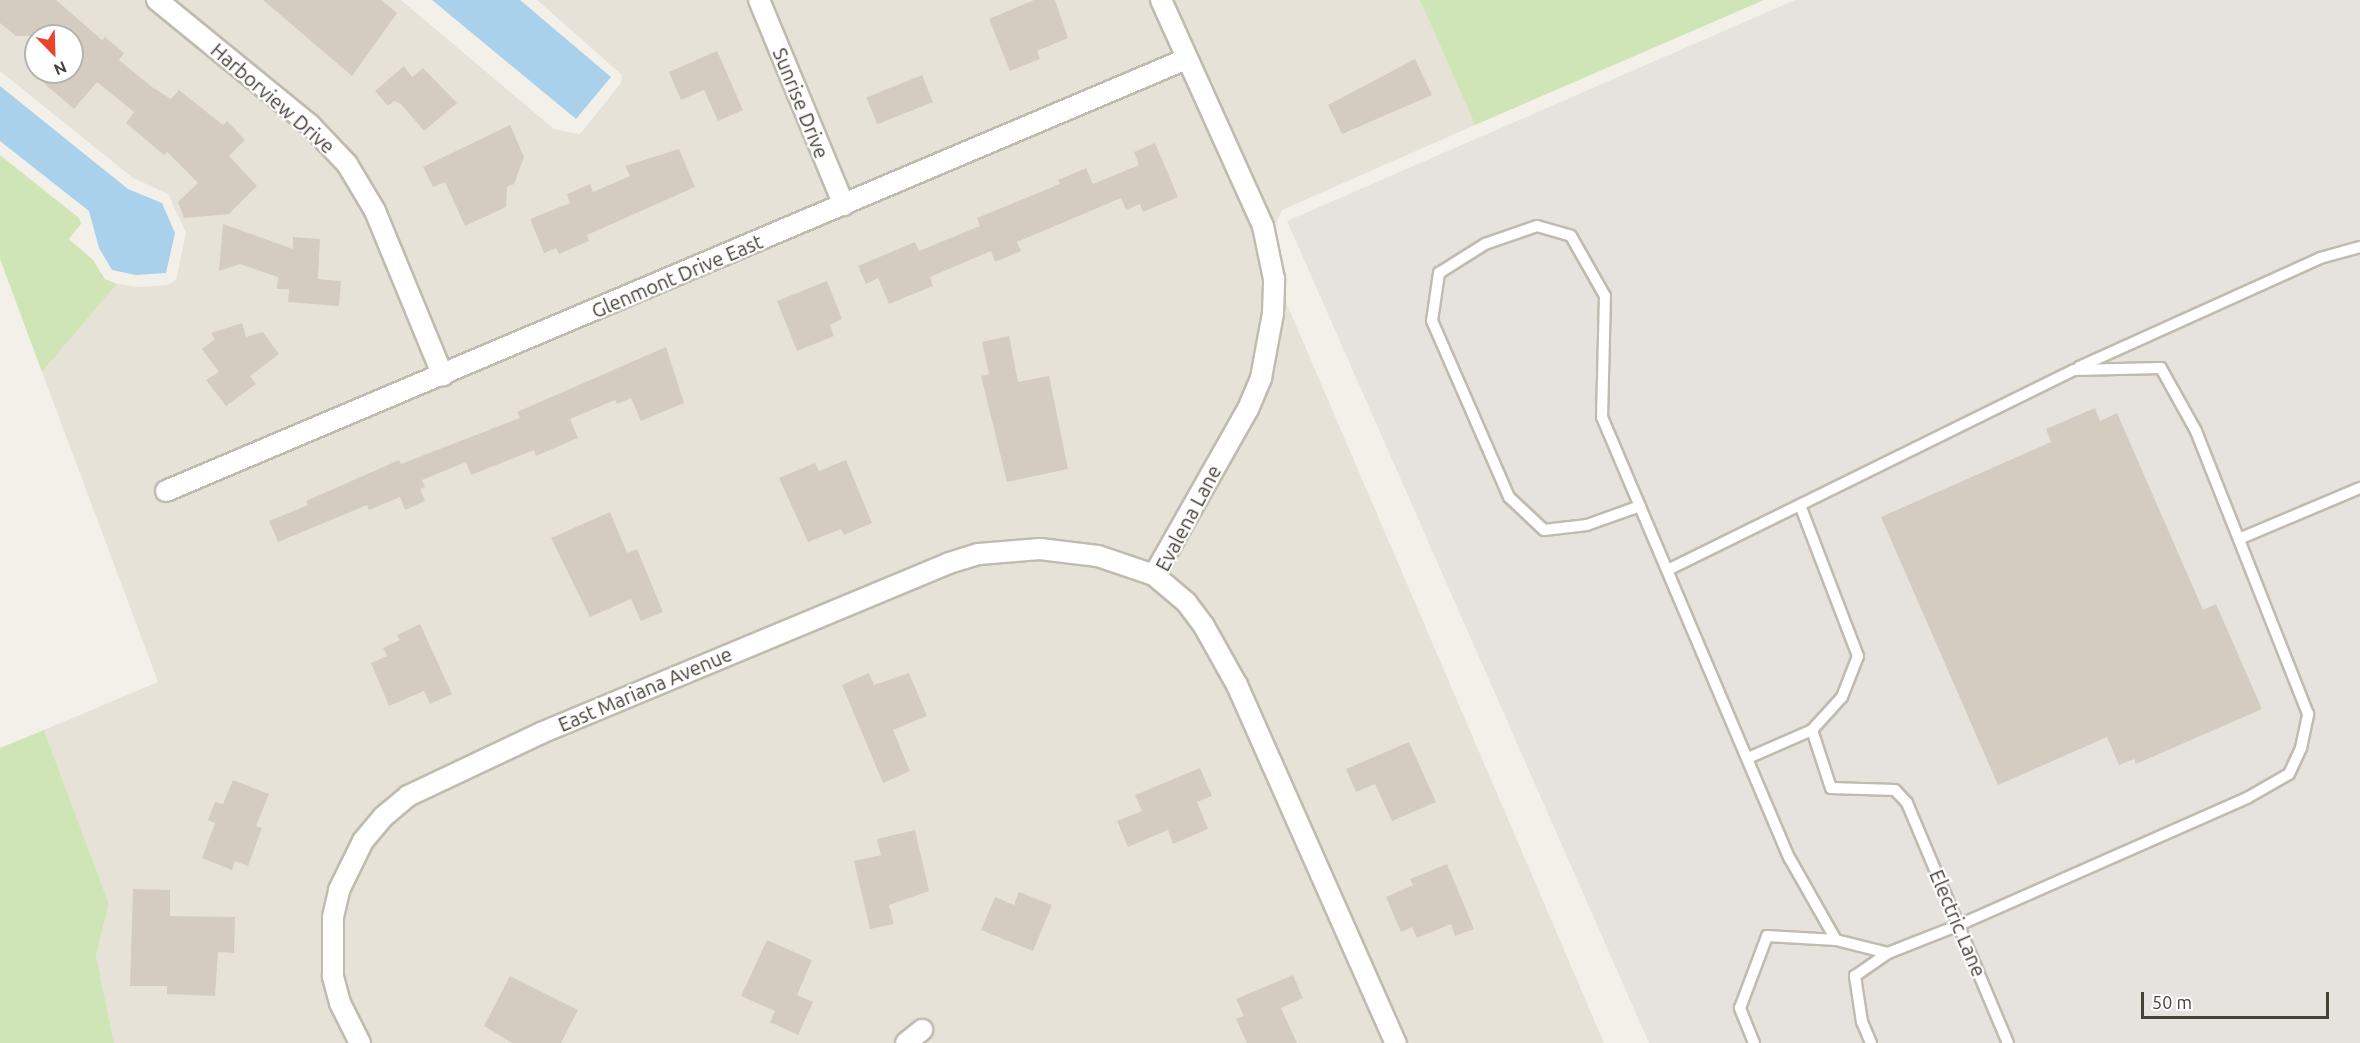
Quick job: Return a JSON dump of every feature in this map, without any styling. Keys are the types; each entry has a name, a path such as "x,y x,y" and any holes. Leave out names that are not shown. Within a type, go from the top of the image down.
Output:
{"street":[{"name":"Harborview Drive","path":"157,0 310,125 347,164 375,210 443,376"},
{"name":"Sunrise Drive","path":"759,0 844,205"},
{"name":"Evalena Lane","path":"1161,0 1263,226 1274,279 1273,313 1264,367 1248,409 1154,575 1186,602 1237,685 1396,1043"},
{"name":"Glenmont Drive East","path":"166,491 443,376 1186,59"},
{"name":"East Mariana Avenue","path":"360,1043 340,1003 333,976 330,946 337,896 363,841 383,817 430,782 949,563 979,554 1040,549 1107,558 1154,575"},
{"path":"906,1043 922,1030"}],"lane":[{"path":"1640,506 1587,525 1544,530 1509,497 1432,321 1439,273 1485,244 1537,226 1571,237 1605,296 1602,417 1791,859 1836,940"},
{"path":"1668,570 2074,370 2320,258 2360,247"},
{"path":"1871,1043 1862,1022 1855,976 1888,953 1959,925 2247,798 2289,774 2301,748 2308,714 2196,431 2161,368 2074,370"},
{"path":"2239,539 2360,488"},
{"path":"1748,758 1812,730 1842,697 1858,656 1800,505"},
{"name":"Electric Lane","path":"1812,730 1831,788 1895,790 1907,803 2008,1043"},
{"path":"1754,1043 1740,1008 1767,936 1836,940 1888,953"}],"shaded area":[{"path":"0,0 401,0 554,129 580,134 621,83 622,75 537,0 1420,0 1475,125 1282,210 1276,223 1256,232 1604,1043 114,1043 96,955 109,904 44,730 158,682 42,372 117,284 138,287 167,285 176,280 186,233 168,194 133,178 0,71"},
{"path":"1795,0 2360,0 2360,1043 1649,1043 1287,221"}],"green space":[{"path":"1420,0 1764,0 1475,125"},
{"path":"0,155 79,218 81,224 69,239 93,260 105,279 117,284 42,372 0,259"},
{"path":"44,730 109,904 96,955 114,1043 0,1043 0,748"}],"water":[{"path":"432,0 520,0 611,77 576,119"},
{"path":"0,86 128,189 162,203 175,233 166,273 136,275 112,270 99,248 89,211 0,141"}],"building":[{"path":"0,0 56,0 84,24 24,24 24,36 16,36 0,23"},
{"path":"263,0 381,0 397,13 352,76"},
{"path":"1034,0 1055,0 1068,38 1037,51 1040,59 1010,71 989,19"},
{"path":"84,24 102,40 105,37 124,53 119,60 152,87 171,99 179,90 223,125 227,121 245,140 229,156 257,186 229,214 184,218 178,202 198,183 167,152 164,155 126,123 134,112 97,82 74,109 45,84 84,84"},
{"path":"717,51 743,110 718,121 704,90 681,100 669,72"},
{"path":"1415,59 1432,95 1342,134 1328,105"},
{"path":"404,66 412,77 423,68 457,103 424,131 401,104 394,101 388,106 375,91"},
{"path":"922,75 933,102 877,124 866,97"},
{"path":"510,125 524,157 514,184 507,187 506,207 465,226 445,182 433,187 423,167"},
{"path":"1155,143 1178,197 1143,212 1140,204 1126,210 1121,198 1017,242 1021,251 995,262 991,251 930,277 933,286 889,304 878,278 866,284 858,266 915,242 919,251 980,226 977,218 1060,184 1058,180 1086,168 1093,184 1139,165 1134,152"},
{"path":"679,149 695,187 587,235 589,241 559,254 556,248 544,253 530,219 570,203 567,194 590,184 593,192 630,176 625,166"},
{"path":"223,224 293,249 293,237 320,239 318,279 341,281 339,306 288,302 289,289 277,289 278,277 240,264 219,271"},
{"path":"827,281 842,319 830,325 834,336 797,351 777,301"},
{"path":"242,323 246,337 263,332 279,354 250,376 256,384 226,406 206,380 219,372 202,349 215,339 211,333"},
{"path":"1009,336 1018,382 1049,376 1068,469 1007,482 981,376 989,374 982,342"},
{"path":"666,347 684,403 641,421 631,398 617,404 615,400 570,419 578,438 536,456 534,450 471,475 466,462 422,480 425,487 420,489 425,501 405,510 400,497 369,510 367,505 278,542 269,521 308,505 306,501 399,460 401,464 520,418 517,412"},
{"path":"2095,408 2100,421 2117,413 2203,610 2216,604 2262,709 2136,764 2134,759 2119,765 2107,737 1998,785 1881,517 2051,442 2046,429"},
{"path":"846,460 872,523 844,535 841,529 808,542 779,478 815,463 819,471"},
{"path":"610,512 627,553 637,549 663,612 641,621 631,599 590,617 551,538"},
{"path":"420,624 452,694 430,704 424,691 389,706 371,663 387,656 383,648 400,640 397,635"},
{"path":"869,673 874,685 909,673 927,716 893,730 910,771 883,783 842,685"},
{"path":"1409,742 1436,802 1392,821 1375,784 1356,792 1346,769"},
{"path":"1200,768 1212,796 1197,802 1208,829 1173,844 1168,830 1128,847 1117,821 1142,811 1135,795"},
{"path":"233,780 269,794 256,826 262,828 248,866 235,861 232,870 202,858 215,823 208,820 215,802 223,804"},
{"path":"915,830 929,891 889,905 894,924 870,929 854,861 881,855 877,839"},
{"path":"1447,864 1474,929 1455,936 1451,924 1417,938 1412,927 1401,932 1386,897 1413,885 1410,879"},
{"path":"133,889 170,890 170,916 235,917 234,953 218,952 215,996 167,994 167,986 130,986"},
{"path":"1019,892 1052,905 1033,951 981,930 995,897 1014,905"},
{"path":"767,940 812,960 797,995 813,1002 798,1035 770,1022 775,1011 741,996"},
{"path":"1293,975 1303,998 1281,1008 1297,1043 1247,1043 1236,1019 1244,1016 1236,999"},
{"path":"510,976 578,1010 561,1043 512,1043 484,1026"}]}
